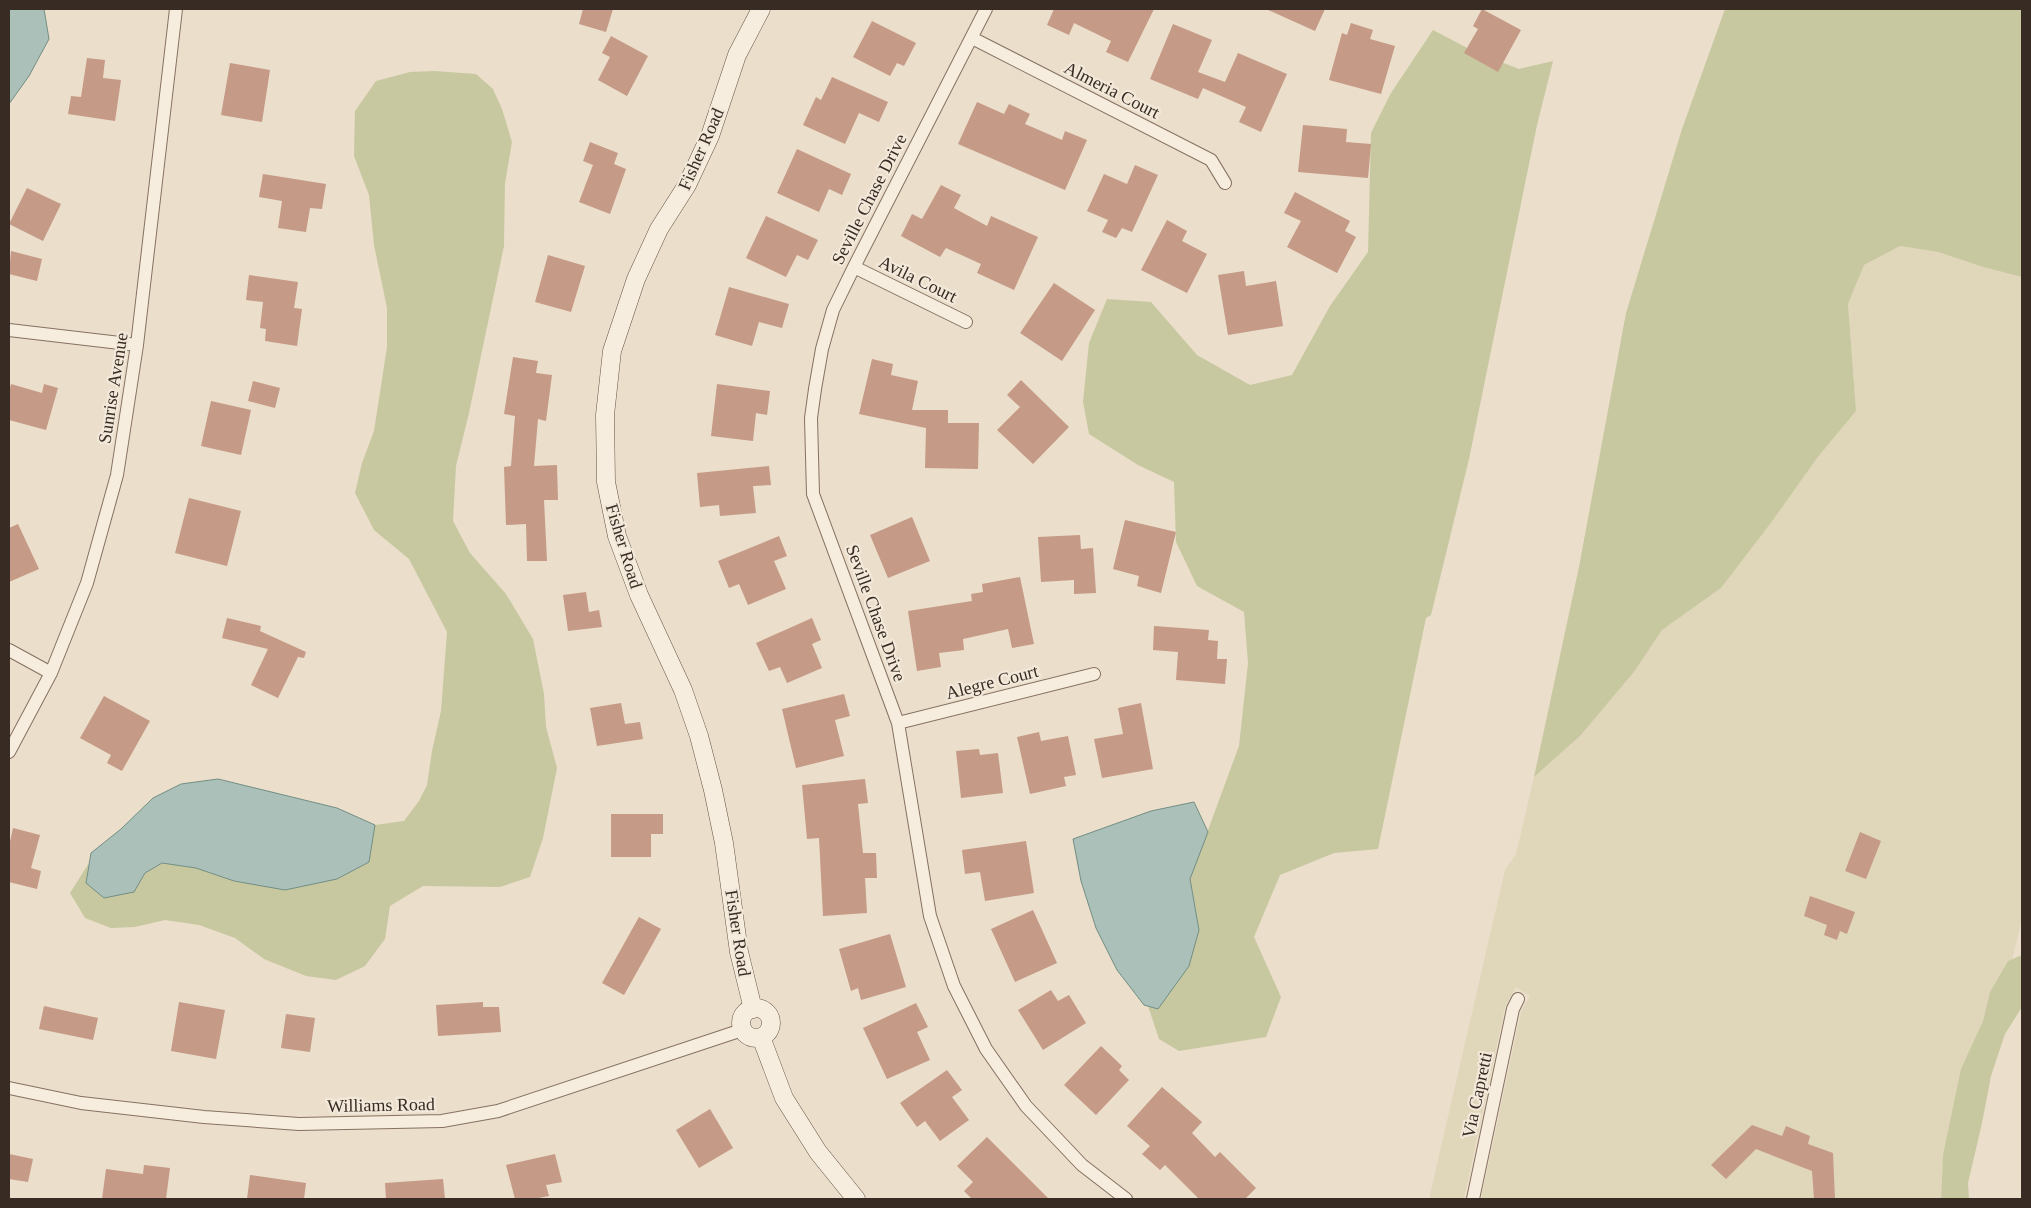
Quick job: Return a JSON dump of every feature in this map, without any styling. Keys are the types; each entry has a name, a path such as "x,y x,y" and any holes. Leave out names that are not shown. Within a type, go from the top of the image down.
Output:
{"street":[{"name":"Sunrise Avenue","path":"9,752 51,673 86,582 117,475 137,345 176,9"},
{"name":"Fisher Road","path":"753,1009 739,952 724,843 714,790 699,736 683,690 639,595 617,536 606,482 605,415 612,351 636,279 659,229 687,185 710,136 737,55 761,9"},
{"name":"Seville Chase Drive","path":"986,9 854,267 834,310 822,349 815,389 812,418 813,494 898,723 930,916 954,986 986,1049 1026,1106 1082,1165 1126,1199"},
{"name":"Almeria Court","path":"972,38 1211,160 1225,184"},
{"name":"Avila Court","path":"854,267 966,322"},
{"path":"9,330 137,345"},
{"path":"9,650 51,673"},
{"name":"Alegre Court","path":"898,723 1094,674"},
{"name":"Via Capretti","path":"1473,1199 1513,1009 1518,999"},
{"path":"753,1009 764,1011 770,1018 770,1028 761,1037 750,1037 742,1030 741,1021 743,1016 753,1009"},
{"name":"Williams Road","path":"9,1088 81,1103 204,1117 299,1124 442,1121 498,1111 742,1030"},
{"path":"761,1037 784,1098 818,1152 856,1199"}],"shaded area":[{"path":"9,9 44,9 49,39 29,76 9,104"},
{"path":"1900,246 1938,252 1983,267 2022,277 2022,919 2012,960 2008,961 1990,992 1983,1021 1975,1041 1943,1155 1941,1199 1481,1199 1521,1012 1530,996 1516,987 1505,1007 1464,1199 1429,1199 1505,870 1516,854 1534,777 1580,736 1634,672 1662,630 1721,588 1817,458 1856,411 1848,304 1864,265"},
{"path":"218,779 337,808 375,825 369,862 337,879 285,890 234,881 196,868 162,863 145,873 134,892 104,898 86,883 91,853 121,829 153,798 181,784"},
{"path":"1194,802 1208,832 1190,879 1199,930 1189,966 1158,1009 1144,1005 1117,970 1096,928 1081,881 1073,839 1151,811"}],"green space":[{"path":"1725,9 2022,9 2022,277 1983,267 1938,252 1900,246 1864,265 1848,304 1856,411 1817,458 1721,588 1662,630 1634,672 1580,736 1534,777 1579,567 1626,313 1682,129"},
{"path":"1433,30 1475,52 1519,69 1553,61 1537,125 1469,459 1431,615 1426,618 1378,849 1334,853 1280,875 1254,937 1281,997 1266,1037 1179,1051 1159,1039 1148,1006 1158,1009 1199,930 1190,879 1239,746 1248,663 1244,612 1197,586 1176,542 1174,482 1138,465 1089,434 1083,402 1089,343 1107,299 1151,302 1197,355 1250,385 1292,375 1330,306 1368,252 1371,133 1391,93"},
{"path":"435,71 476,74 493,89 502,109 512,142 505,183 504,246 456,466 453,521 470,553 506,594 533,639 544,694 546,727 557,768 543,838 530,877 500,887 423,886 390,906 385,939 365,966 336,980 306,976 264,959 235,938 199,925 165,920 135,927 111,928 85,918 70,893 89,863 86,883 133,892 145,873 162,863 196,868 234,881 285,890 369,862 375,825 404,821 419,801 427,785 441,711 447,632 409,559 374,530 355,493 362,463 374,431 387,347 387,308 374,245 369,195 354,156 355,111 376,81 410,72"},
{"path":"2022,955 2022,1007 2005,1034 1991,1076 1968,1183 1969,1199 1941,1199 1943,1155 1961,1069 1983,1021 1990,992 2008,961"}],"building":[{"path":"583,9 613,9 606,32 579,24"},
{"path":"1054,9 1154,9 1128,62 1106,52 1111,41 1074,23 1069,35 1047,25"},
{"path":"1266,9 1325,9 1315,31"},
{"path":"1482,9 1521,30 1498,72 1464,53 1478,29 1473,26"},
{"path":"872,21 916,43 904,66 897,63 890,76 853,57"},
{"path":"1351,23 1373,30 1370,39 1395,46 1381,94 1329,80 1342,33 1347,35"},
{"path":"1173,24 1212,40 1198,72 1225,82 1238,53 1287,74 1261,132 1239,122 1246,107 1203,88 1198,99 1150,79"},
{"path":"611,36 648,56 627,96 598,80 610,57 602,53"},
{"path":"87,58 105,60 103,78 121,80 115,121 68,114 71,96 81,97"},
{"path":"230,63 270,70 262,122 221,115"},
{"path":"832,77 888,102 879,122 859,113 845,144 803,125 816,97 821,100"},
{"path":"977,102 1004,114 1009,104 1030,114 1025,124 1062,140 1065,131 1087,140 1065,190 958,144"},
{"path":"1303,125 1347,129 1346,142 1371,144 1368,178 1298,172"},
{"path":"590,142 618,153 614,164 626,169 610,214 579,202 593,165 583,161"},
{"path":"797,149 851,174 842,195 829,189 819,212 777,193"},
{"path":"1135,165 1158,175 1132,232 1122,228 1116,238 1102,232 1108,220 1087,211 1104,174 1127,184"},
{"path":"263,174 326,184 322,209 310,208 306,232 278,228 282,201 259,197"},
{"path":"941,185 961,195 954,208 987,226 991,216 1038,237 1014,290 977,273 981,264 946,248 940,257 901,236 912,214 922,219"},
{"path":"27,188 61,204 43,241 9,224"},
{"path":"1295,192 1350,221 1345,231 1356,237 1337,273 1287,247 1301,221 1284,213"},
{"path":"766,216 818,240 808,260 797,255 786,277 746,258"},
{"path":"1167,220 1187,231 1182,241 1207,254 1187,293 1141,270"},
{"path":"11,251 42,259 37,281 9,274"},
{"path":"548,255 585,266 571,312 535,302"},
{"path":"1244,271 1246,286 1276,281 1283,326 1228,335 1218,275"},
{"path":"249,275 298,282 294,308 302,309 297,346 265,341 266,329 260,328 263,302 246,300"},
{"path":"1054,283 1095,310 1062,361 1020,333"},
{"path":"729,287 789,304 782,328 759,322 752,346 715,335"},
{"path":"513,357 538,361 536,373 552,375 546,421 538,419 534,466 557,465 558,500 544,500 547,561 527,561 526,524 506,525 504,467 511,466 515,416 504,414"},
{"path":"872,359 893,364 891,375 918,381 912,410 948,410 948,423 979,423 978,469 925,468 926,428 859,414"},
{"path":"1021,380 1069,427 1033,464 997,430 1020,407 1007,395"},
{"path":"253,381 280,388 275,408 248,401"},
{"path":"11,384 42,393 44,384 58,388 46,430 9,420 9,392"},
{"path":"717,384 770,391 767,415 756,413 753,441 711,436"},
{"path":"211,401 251,410 241,455 201,446"},
{"path":"769,466 771,485 753,486 756,513 720,516 719,505 700,507 697,473"},
{"path":"189,498 241,511 227,566 175,553"},
{"path":"912,517 930,561 888,578 870,535"},
{"path":"1125,520 1176,532 1161,593 1137,586 1139,576 1113,569"},
{"path":"18,524 39,569 9,582 9,528"},
{"path":"1080,535 1081,549 1093,548 1096,593 1074,594 1074,580 1041,582 1038,537"},
{"path":"779,536 787,556 774,561 786,589 748,605 739,584 729,588 718,561"},
{"path":"1020,577 1034,644 1012,648 1008,629 963,639 964,650 939,653 941,667 917,671 908,611 972,601 971,594 983,592 982,584"},
{"path":"586,592 589,612 599,610 602,627 568,631 563,595"},
{"path":"227,618 261,626 260,631 306,652 304,658 298,657 278,698 251,685 268,649 222,638"},
{"path":"812,618 821,640 812,644 822,668 787,683 780,667 769,671 756,643"},
{"path":"1154,626 1209,630 1208,640 1218,641 1217,659 1227,659 1225,684 1176,680 1178,652 1153,650"},
{"path":"844,694 850,716 835,720 844,756 796,768 782,709"},
{"path":"104,696 150,721 122,771 107,763 111,755 80,738"},
{"path":"621,703 625,724 640,722 643,739 597,746 590,708"},
{"path":"1141,703 1153,769 1102,778 1094,739 1123,734 1118,708"},
{"path":"1039,732 1041,741 1068,736 1076,775 1064,777 1066,786 1030,794 1017,737"},
{"path":"979,749 980,755 998,753 1003,793 961,798 956,751"},
{"path":"865,779 868,803 858,804 863,853 876,853 877,878 865,878 867,913 823,916 819,838 807,839 802,785"},
{"path":"611,814 663,814 663,834 651,834 651,857 611,857"},
{"path":"13,828 40,835 31,868 41,871 37,889 9,882 9,846"},
{"path":"1860,832 1881,841 1866,879 1845,871"},
{"path":"1026,841 1034,893 985,901 980,872 965,874 962,850"},
{"path":"1810,896 1855,912 1847,934 1840,931 1837,940 1824,935 1827,925 1804,916"},
{"path":"1033,910 1057,963 1015,982 991,929"},
{"path":"639,917 661,929 624,995 602,983"},
{"path":"890,934 906,987 861,1000 858,988 851,991 839,949"},
{"path":"1051,990 1058,1001 1069,995 1086,1023 1043,1050 1018,1010"},
{"path":"179,1002 225,1010 216,1059 171,1051"},
{"path":"483,1002 483,1007 499,1007 501,1032 438,1036 436,1005"},
{"path":"916,1003 928,1027 917,1032 930,1060 887,1079 863,1028"},
{"path":"44,1006 98,1018 93,1040 39,1029"},
{"path":"286,1014 315,1018 310,1052 281,1048"},
{"path":"1101,1046 1122,1066 1119,1070 1129,1080 1096,1115 1064,1085"},
{"path":"947,1070 962,1090 952,1097 969,1120 940,1141 925,1121 917,1127 900,1103"},
{"path":"1162,1087 1202,1122 1192,1133 1215,1157 1220,1152 1256,1188 1245,1199 1199,1199 1165,1165 1160,1170 1142,1154 1150,1146 1127,1126"},
{"path":"710,1109 733,1148 699,1168 676,1130"},
{"path":"1752,1125 1782,1136 1786,1126 1810,1136 1808,1144 1833,1153 1835,1199 1814,1199 1812,1171 1756,1149 1726,1179 1711,1165"},
{"path":"987,1137 1049,1199 972,1199 964,1191 973,1182 957,1166"},
{"path":"9,1154 33,1159 28,1182 9,1179"},
{"path":"555,1154 562,1182 546,1185 549,1196 533,1199 515,1199 506,1165"},
{"path":"144,1165 170,1168 166,1199 102,1199 106,1169 143,1174"},
{"path":"250,1175 306,1183 304,1199 247,1199"},
{"path":"443,1179 445,1199 386,1199 385,1183"}]}
